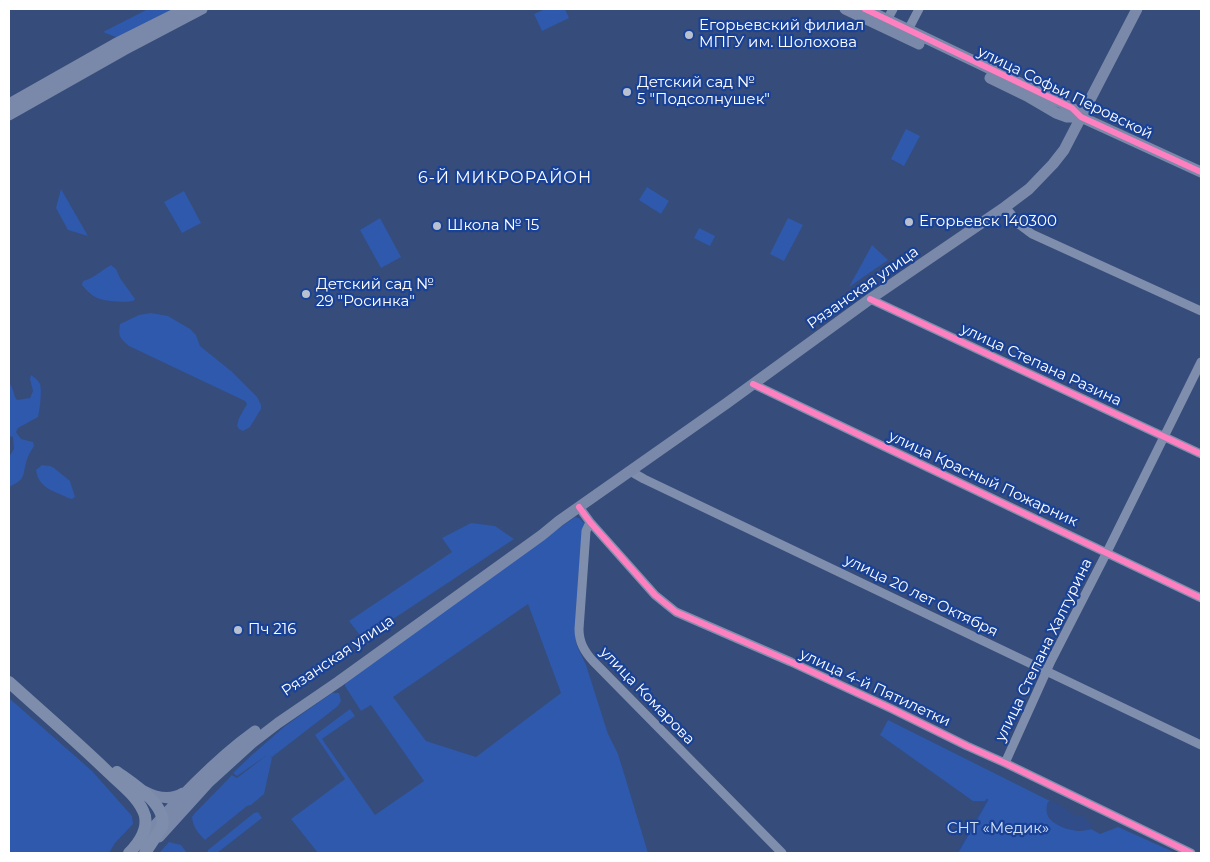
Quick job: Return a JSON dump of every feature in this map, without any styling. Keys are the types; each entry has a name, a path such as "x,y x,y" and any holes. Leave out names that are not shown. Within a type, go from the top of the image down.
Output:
{"main road":[{"path":"9,104 115,44 185,9"},
{"path":"9,115 124,50 202,9"},
{"name":"улица Софьи Перовской","path":"845,9 867,13 888,20 1072,108 1082,116 1201,172"},
{"name":"Рязанская улица","path":"144,849 208,783 252,743 278,723 338,682 870,299 1029,189 1064,150 1138,9"},
{"name":"улица Софьи Перовской","path":"867,13 1056,112 1067,117 1082,116"},
{"name":"Рязанская улица","path":"163,816 219,760 251,734 542,535"},
{"path":"9,682 137,793 152,800 163,816 164,822 162,827 144,849 129,853"},
{"path":"137,793 170,798 186,791"},
{"path":"137,793 144,816 144,849"},
{"path":"163,816 171,818 180,813"}],"street":[{"path":"888,20 893,9"},
{"path":"908,30 919,9"},
{"path":"1005,207 1020,225 1032,234 1201,311"},
{"name":"улица Степана Разина","path":"870,299 1201,454"},
{"name":"улица Степана Халтурина","path":"1005,762 1046,671 1201,362"},
{"name":"улица Красный Пожарник","path":"753,384 1201,598"},
{"name":"улица 20 лет Октября","path":"630,471 1201,745"},
{"name":"улица 4-й Пятилетки","path":"579,507 655,595 676,612 792,662 967,746 1005,762 1191,853"},
{"name":"улица Комарова","path":"590,522 586,530 578,629 584,650 782,853"}],"green space":[{"path":"148,9 173,9 118,38 103,32"},
{"path":"545,9 565,9 569,18 542,31 534,14"},
{"path":"906,129 920,136 904,166 891,159"},
{"path":"647,187 669,201 661,214 639,200"},
{"path":"61,189 88,236 68,230 56,208"},
{"path":"184,191 201,223 182,233 164,202"},
{"path":"380,218 401,257 381,268 360,230"},
{"path":"788,218 803,225 784,261 770,254"},
{"path":"699,228 715,236 710,246 694,238"},
{"path":"872,245 888,260 849,287"},
{"path":"111,265 116,269 135,299 133,301 120,302 100,299 91,294 82,285 83,281 95,276"},
{"path":"151,313 168,316 190,329 196,335 200,346 231,371 257,397 261,409 250,427 243,431 237,426 247,404 245,401 129,346 122,339 119,332 120,324 139,315"},
{"path":"31,375 38,381 41,387 38,417 18,428 16,432 21,439 33,442 34,446 28,456 22,478 9,487 9,457 14,449 13,437 9,436 9,383 17,400 30,398 33,391"},
{"path":"42,465 54,468 70,481 75,497 72,499 68,498 43,485 36,470"},
{"path":"575,517 579,518 584,523 575,637 608,734 618,754 648,853 318,853 291,819 345,779 315,735 350,709 355,716 322,739 375,815 424,781 371,705 361,711 345,686 345,678","holes":["528,604 561,693 476,757 426,741 393,697"]},
{"path":"471,523 495,526 514,539 363,639 349,621 452,552 442,538"},
{"path":"332,693 339,693 341,701 338,706 272,757 270,756 272,758 264,794 205,840 193,824 192,817 195,813 232,775 237,778 267,755 237,776 233,773 253,754 285,726"},
{"path":"9,698 92,771 132,816 133,824 115,843 109,853 9,853"},
{"name":"СНТ «Медик»","path":"888,720 1050,801 1048,802 1047,813 1052,821 1060,826 1078,831 1091,829 1100,834 1118,827 1176,853 957,853 987,801 973,801 880,735"},
{"path":"258,812 262,818 217,853 207,853 208,850 254,813"},
{"path":"169,842 181,845 187,853 159,853"}],"shaded area":[{"path":"1050,801 1058,803 1074,815 1083,816 1092,825 1091,829 1072,830 1055,823 1047,813 1047,804"}],"waterway":[{"path":"957,853 987,800"}],"cycle path":[{"path":"865,9 1072,108 1081,117 1201,172"},
{"path":"870,299 1201,454"},
{"path":"753,384 1201,598"},
{"path":"579,507 655,595 676,612 892,709 1191,853"}],"place":[{"name":"Егорьевский филиал МПГУ им. Шолохова","path":"689,35"},
{"name":"Детский сад № 5 \"Подсолнушек\"","path":"627,92"},
{"name":"Егорьевск 140300","path":"909,222"},
{"name":"Школа № 15","path":"437,226"},
{"name":"Детский сад № 29 \"Росинка\"","path":"306,294"},
{"name":"Пч 216","path":"238,630"}],"district":[{"name":"6-Й МИКРОРАЙОН","path":"505,178"}]}
